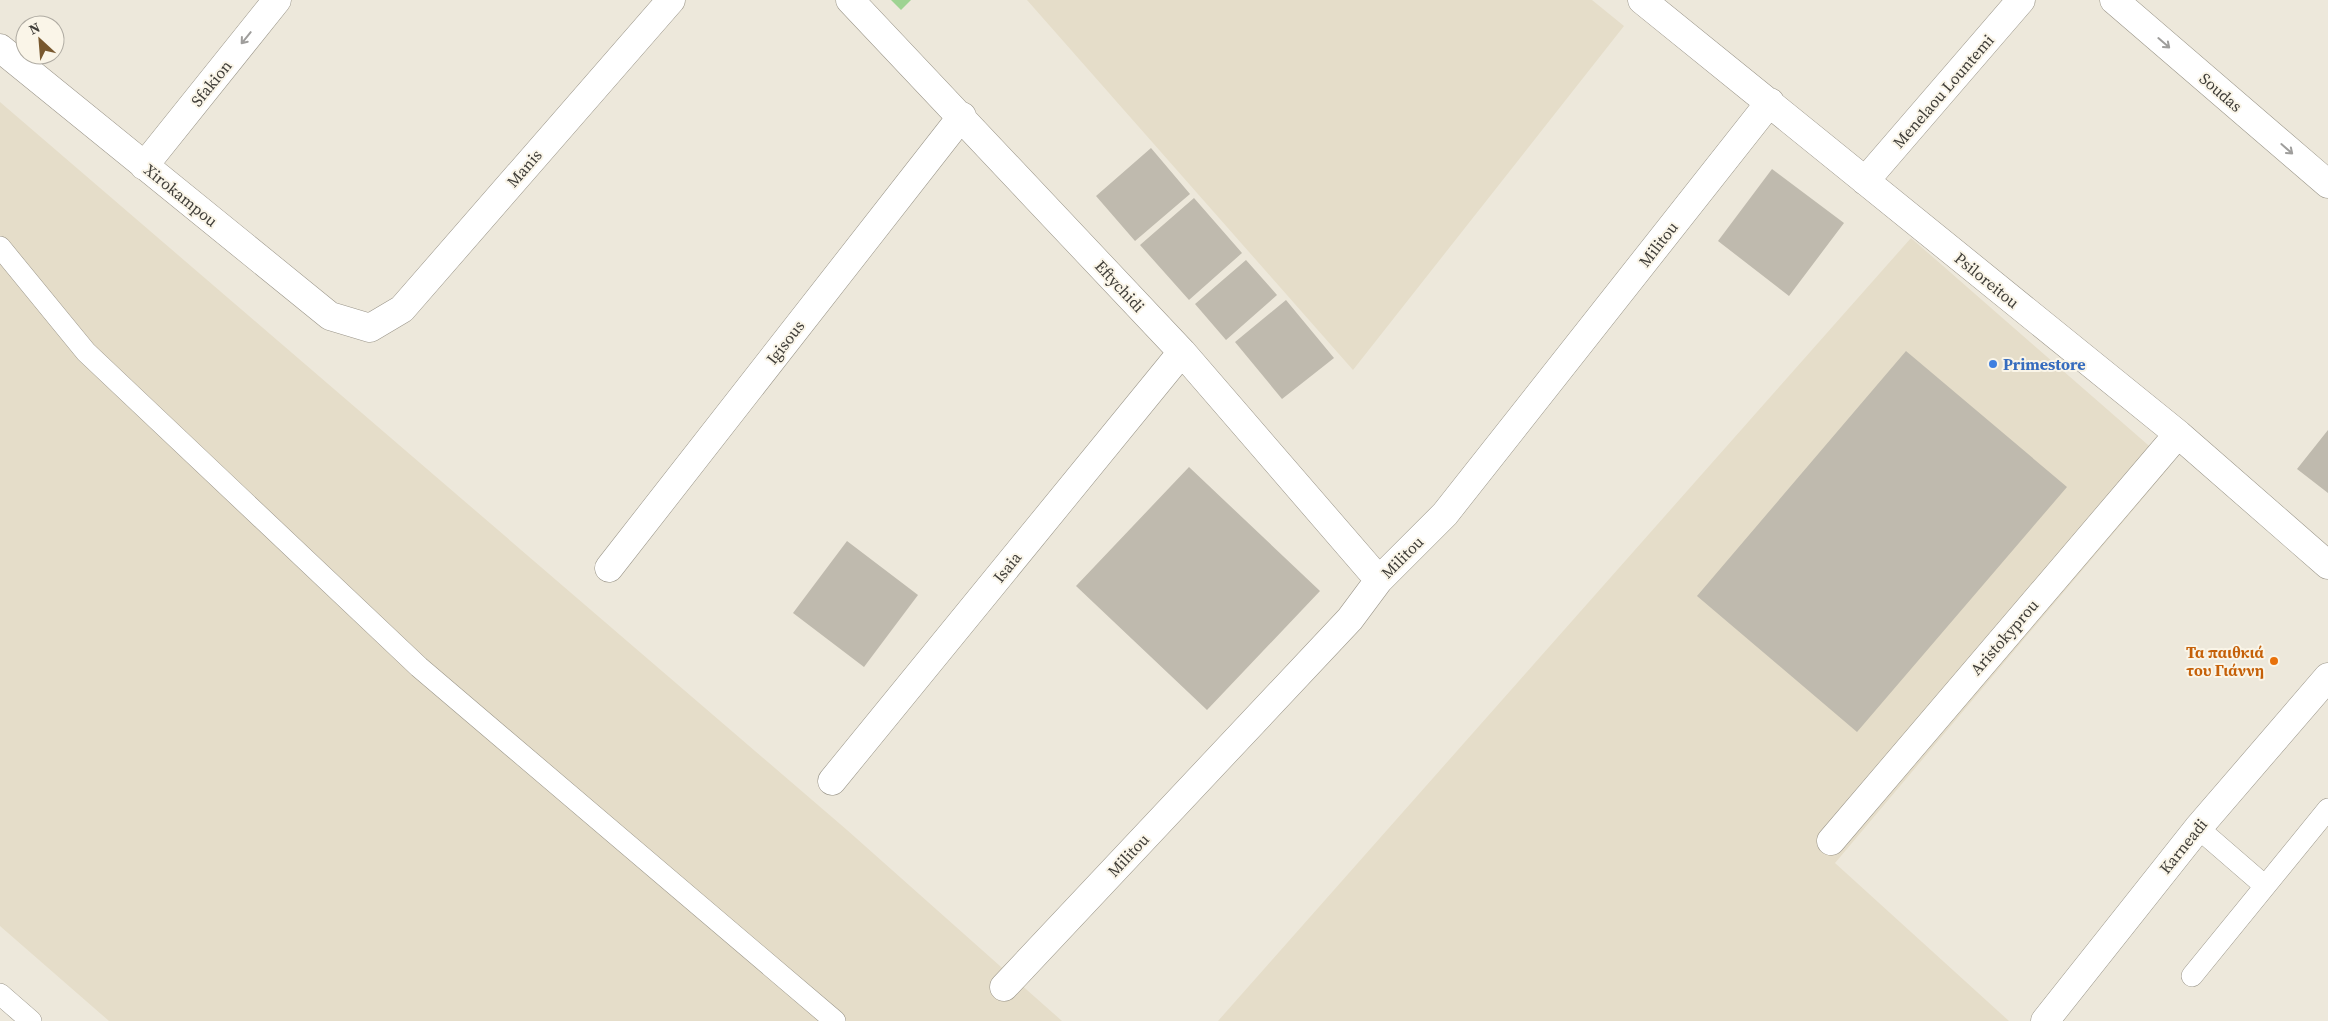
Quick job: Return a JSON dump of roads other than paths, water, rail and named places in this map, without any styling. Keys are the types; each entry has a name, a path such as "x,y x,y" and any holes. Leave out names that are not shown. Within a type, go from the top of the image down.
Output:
{"street":[{"name":"Sfakion","path":"144,166 277,0"},
{"name":"Manis","path":"370,328 402,309 670,0"},
{"name":"Eftychidi","path":"850,0 962,116 1182,352 1379,580"},
{"name":"Psiloreitou","path":"1643,0 2178,434 2328,564"},
{"name":"Menelaou Lountemi","path":"1865,181 2021,0"},
{"name":"Soudas","path":"2130,5 2328,184"},
{"name":"Xirokampou","path":"0,48 330,316 370,328"},
{"name":"Militou","path":"1004,987 1350,619 1379,580 1445,514 1770,102"},
{"name":"Igisous","path":"609,568 962,116"},
{"name":"Isaia","path":"832,781 1182,352"},
{"name":"Aristokyprou","path":"1831,840 2178,434"},
{"name":"Karneadi","path":"2045,1021 2198,828 2328,677"}],"lane":[{"path":"0,247 86,352 419,667 835,1021"},
{"path":"2192,976 2328,809"},
{"path":"2198,828 2265,886"},
{"path":"0,994 31,1021"}],"place":[{"name":"Primestore","path":"1993,364"},
{"name":"Τα παιθκιά του Γιάννη","path":"2274,661"}]}
